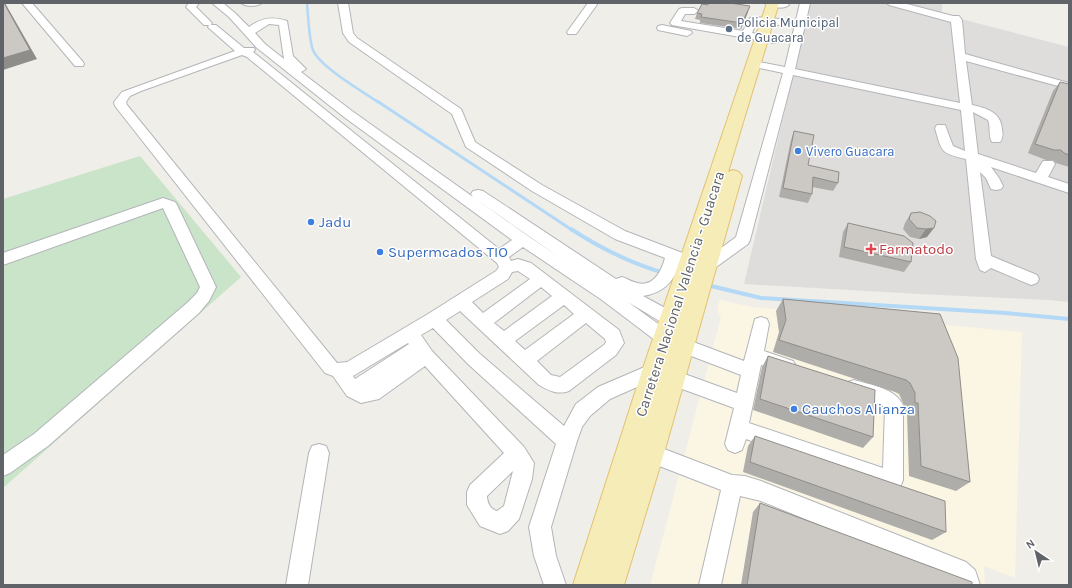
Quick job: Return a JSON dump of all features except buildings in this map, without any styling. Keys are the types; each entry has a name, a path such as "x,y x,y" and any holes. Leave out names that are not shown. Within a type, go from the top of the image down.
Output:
{"main road":[{"name":"Carretera Nacional Valencia - Guacara","path":"609,585 651,453 664,374 686,273 760,66 764,32 777,4"},
{"name":"Carretera Nacional Valencia - Guacara","path":"588,585 664,374"}],"street":[{"path":"27,3 79,64"},
{"path":"194,3 190,7 242,52 251,55 503,262 526,267 614,335 615,343 610,350 563,385 552,384 544,380 461,302"},
{"path":"217,3 232,15 261,46 348,114 523,240 608,296 673,335 752,363 806,372"},
{"path":"246,3 257,3"},
{"path":"343,3 348,33 353,40 457,112 470,144 537,188 686,273"},
{"path":"572,32 593,3"},
{"path":"602,278 609,278 636,290 646,290 686,273 743,240 789,72 805,3"},
{"path":"892,3 956,19 966,57 965,107 984,263 1031,279"},
{"path":"675,23 682,11 694,12"},
{"path":"232,15 264,22 274,21 284,23 288,57 292,62 357,111 602,278 673,335"},
{"path":"249,33 264,22"},
{"path":"675,23 764,32 663,25 675,23"},
{"path":"261,46 137,89 122,98 120,102 121,106 331,368 339,371 351,369 364,362 419,345"},
{"path":"966,57 981,68 1018,79"},
{"path":"966,57 1069,86"},
{"path":"760,66 985,112 993,118 997,124 996,139"},
{"path":"941,128 949,150 971,159 1069,189"},
{"path":"971,159 986,169 993,177 996,186"},
{"path":"1040,179 1048,164"},
{"path":"3,259 163,203 170,206 208,287 203,297 187,313 40,440 3,466"},
{"path":"339,371 353,390 361,395 373,393 419,345 434,319 502,275 503,262 523,240"},
{"path":"483,322 541,279"},
{"path":"503,341 564,296"},
{"path":"524,360 586,314"},
{"path":"434,319 474,359 567,441"},
{"path":"761,324 737,436 893,480 894,405 888,399 836,382"},
{"path":"419,345 518,454"},
{"path":"555,585 545,556 540,527 567,441 575,422 583,410 604,393 664,374 743,403"},
{"path":"297,585 319,453"},
{"path":"651,453 732,485 745,486 761,491 958,570 964,574 970,585"},
{"path":"710,585 732,485"}],"shaded area":[{"path":"810,3 942,3 942,14 1069,47 1069,302 744,284"},
{"path":"720,300 753,307 1022,332 1015,578 984,566 985,585 650,585 721,317 717,310"}],"green space":[{"path":"140,156 241,277 3,488 3,199"}],"waterway":[{"path":"307,3 311,40 313,50 317,56 332,71 378,102"},
{"path":"377,101 572,230"},
{"path":"571,229 639,265 664,273"},
{"path":"707,285 761,298 1006,313 1069,319"}],"place":[{"name":"Policia Municipal de Guacara","path":"729,29"},
{"name":"Vivero Guacara","path":"798,151"},
{"name":"Jadu","path":"311,222"},
{"name":"Farmatodo","path":"871,249"},
{"name":"Supermcados TIO","path":"380,252"},
{"name":"Cauchos Alianza","path":"794,409"}]}
